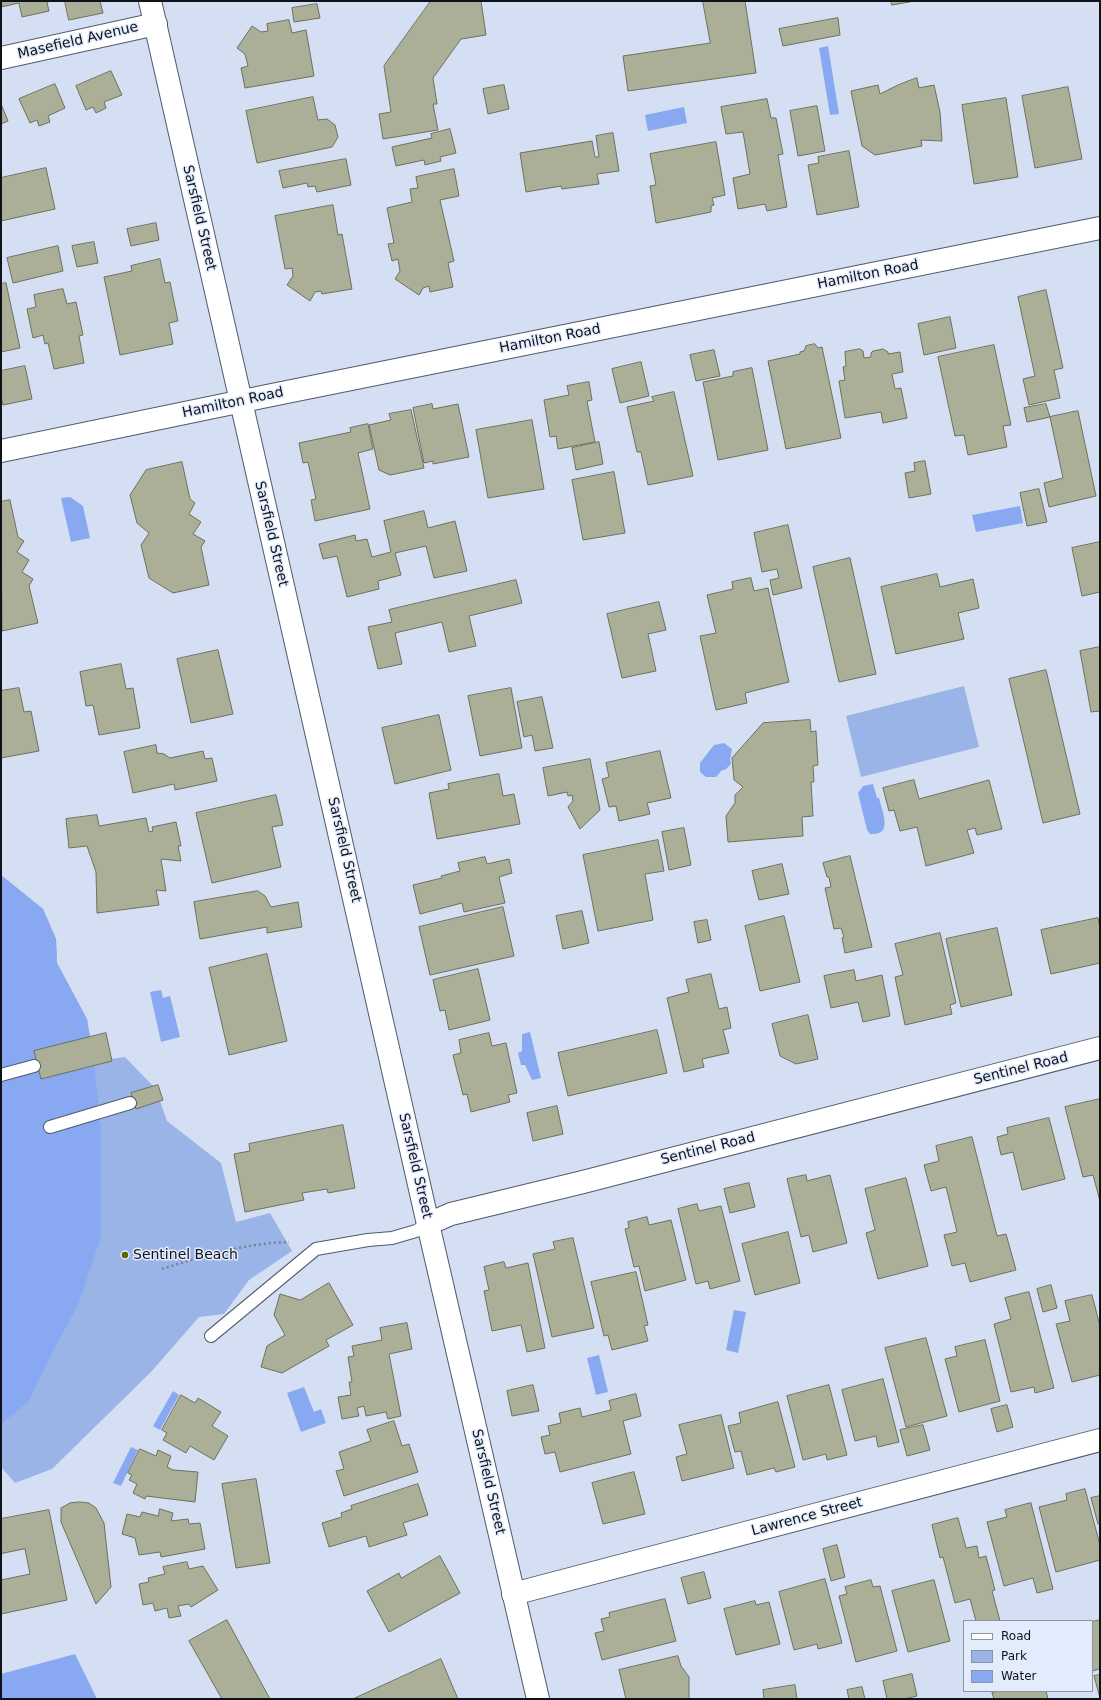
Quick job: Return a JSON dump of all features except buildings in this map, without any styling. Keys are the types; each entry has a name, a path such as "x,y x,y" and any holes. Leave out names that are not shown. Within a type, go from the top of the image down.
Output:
{"street":[{"name":"Sarsfield Street","path":"150,1 240,402 538,1699"},
{"name":"Masefield Avenue","path":"1,58 156,24"},
{"name":"Hamilton Road","path":"1,451 1100,228"},
{"name":"Sentinel Road","path":"428,1224 451,1214 583,1182 1100,1048"},
{"name":"Lawrence Street","path":"513,1594 1100,1440"}],"lane":[{"path":"1,1075 34,1066"},
{"path":"50,1127 130,1103"},
{"name":"Sentinel Road","path":"212,1336 316,1249 392,1238 416,1231 428,1224"}],"path":[{"path":"162,1269 207,1255 272,1242 289,1242"}],"green space":[{"path":"964,686 979,747 861,777 846,716"},
{"path":"1,875 43,909 56,939 57,963 87,1019 94,1061 125,1057 156,1089 167,1121 221,1163 236,1222 270,1213 292,1251 249,1280 224,1314 199,1317 151,1372 52,1469 15,1483 1,1467"}],"water":[{"path":"828,46 839,114 830,115 819,48"},
{"path":"684,107 687,123 648,131 645,115"},
{"path":"70,497 83,506 90,538 71,542 61,498"},
{"path":"1020,506 1023,523 976,532 972,515"},
{"path":"724,743 732,749 730,760 731,764 725,770 722,770 716,777 706,777 700,772 700,763 714,745"},
{"path":"873,784 877,798 879,798 885,822 882,831 877,834 870,834 867,830 858,793 863,786"},
{"path":"1,875 43,909 56,939 57,963 87,1019 94,1061 101,1131 101,1237 78,1305 28,1402 1,1424"},
{"path":"161,990 163,998 170,996 180,1037 161,1042 150,992"},
{"path":"530,1032 541,1078 532,1080 525,1065 521,1065 518,1053 522,1051 522,1034"},
{"path":"734,1310 746,1312 738,1353 726,1350"},
{"path":"599,1355 608,1392 596,1395 587,1358"},
{"path":"304,1387 314,1412 321,1409 326,1423 301,1432 287,1393"},
{"path":"173,1391 179,1395 160,1430 153,1426"},
{"path":"131,1447 138,1450 121,1486 113,1483"},
{"path":"75,1654 97,1699 1,1699 1,1674"}],"place":[{"name":"Sentinel Beach","path":"125,1255"}]}
